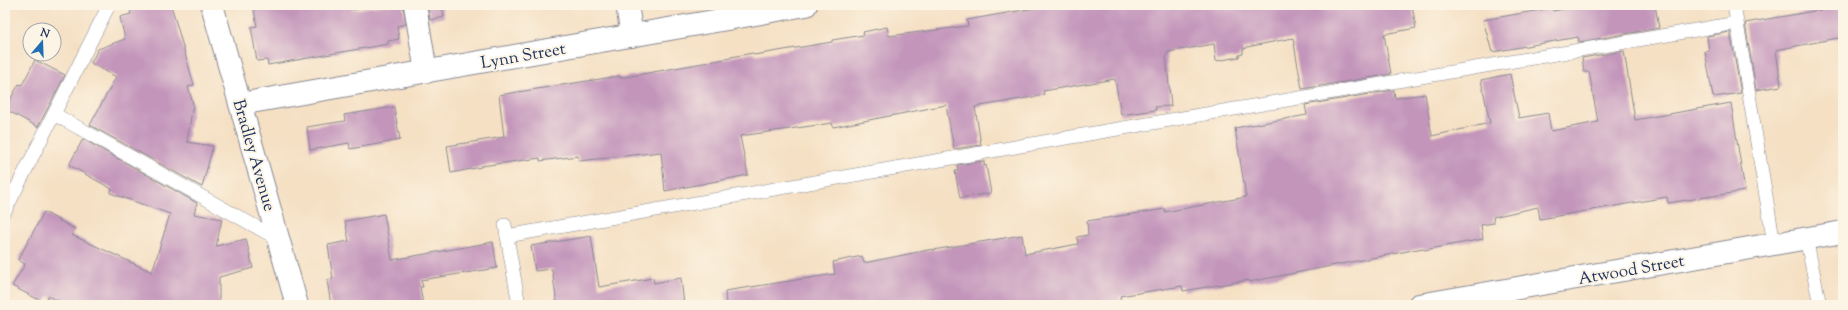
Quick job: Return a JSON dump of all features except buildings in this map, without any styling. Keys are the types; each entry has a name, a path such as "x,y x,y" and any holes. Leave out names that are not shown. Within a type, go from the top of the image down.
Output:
{"street":[{"name":"Bradley Avenue","path":"212,5 297,305"},
{"path":"415,5 426,72"},
{"path":"627,5 632,36"},
{"name":"Lynn Street","path":"240,104 806,5"},
{"name":"Atwood Street","path":"1419,305 1843,232"}],"lane":[{"path":"5,211 109,5"},
{"path":"1734,5 1774,244"},
{"path":"519,305 506,230 1737,23"},
{"path":"54,114 278,239"},
{"path":"1806,238 1820,305"}]}
